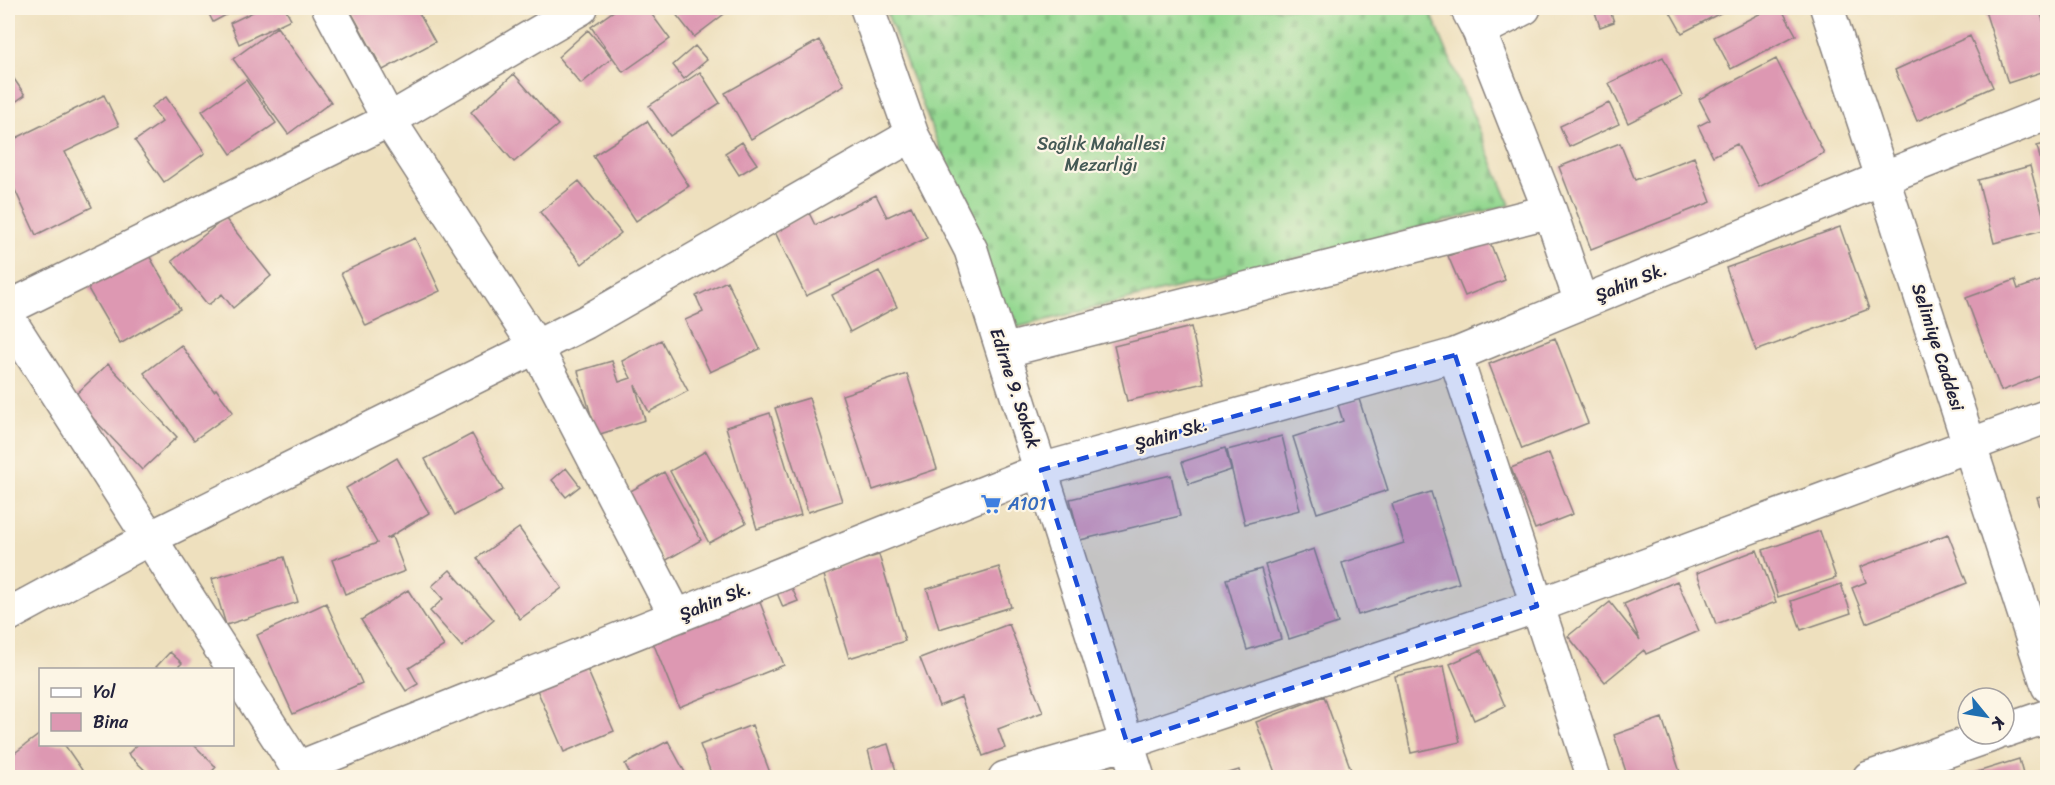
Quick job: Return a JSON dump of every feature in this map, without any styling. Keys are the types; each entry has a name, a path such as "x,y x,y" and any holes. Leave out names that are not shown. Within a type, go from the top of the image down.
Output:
{"street":[{"path":"329,8 389,120 536,347 676,616"},
{"path":"8,308 389,120 581,8"},
{"name":"Edirne 9. Sokak","path":"867,8 912,135 971,249 1138,777"},
{"path":"1524,8 1473,19 1550,211 1581,302"},
{"name":"Selimiye Caddesi","path":"1827,8 2048,686"},
{"name":"Şahin Sk.","path":"301,773 676,616 1041,470 1455,355 1883,178 2048,113"},
{"path":"8,615 150,538 586,322 912,135"},
{"path":"1003,351 1550,211"},
{"path":"8,318 234,668"},
{"path":"1455,355 1594,777"},
{"path":"1005,777 1127,743 1537,606 2048,416"},
{"path":"234,669 301,773"},
{"path":"2016,727 2048,716"},
{"path":"1869,777 1960,746"}],"highlighted area":[{"path":"1455,355 1537,606 1127,743 1041,470"}],"green space":[{"name":"Sağlık Mahallesi Mezarlığı","path":"885,8 1429,8 1510,205 1010,329"}],"building":[{"path":"206,8 239,8 213,22"},
{"path":"261,8 285,8 291,19 239,44 230,23"},
{"path":"349,8 416,8 435,42 383,70"},
{"path":"618,8 647,8 670,39 623,72 591,27"},
{"path":"671,8 732,8 694,37"},
{"path":"1609,8 1614,22 1600,27 1594,9"},
{"path":"1668,8 1730,8 1682,33"},
{"path":"1771,8 1781,8 1796,35 1731,69 1714,37"},
{"path":"1984,8 2039,8 2048,35 2048,70 2008,83"},
{"path":"277,27 331,102 288,134 233,59"},
{"path":"588,30 612,58 581,84 558,57"},
{"path":"1970,36 1993,87 1917,121 1895,70"},
{"path":"819,40 844,85 751,139 725,93"},
{"path":"695,46 707,60 684,79 673,65"},
{"path":"1663,57 1682,96 1628,123 1609,83"},
{"path":"1776,59 1824,153 1759,187 1737,144 1713,156 1698,126 1710,120 1699,99"},
{"path":"8,70 25,95 8,107"},
{"path":"700,72 720,103 670,136 649,106"},
{"path":"514,74 558,125 514,162 471,112"},
{"path":"246,80 276,123 231,154 202,111"},
{"path":"104,95 119,126 65,152 92,207 36,235 8,175 8,142"},
{"path":"166,97 205,153 164,182 135,141 162,122 151,107"},
{"path":"1609,103 1619,124 1569,147 1560,126"},
{"path":"647,121 689,186 636,221 593,156"},
{"path":"742,142 757,164 739,175 725,153"},
{"path":"1620,143 1635,180 1694,157 1711,202 1591,249 1559,167"},
{"path":"2048,143 2048,185 2047,185 2037,146"},
{"path":"2030,166 2047,229 1994,243 1978,180"},
{"path":"579,181 621,233 582,264 540,212"},
{"path":"876,195 887,217 911,206 927,238 806,296 774,230 809,213 815,225"},
{"path":"225,218 271,276 233,308 222,294 208,305 172,261"},
{"path":"1840,227 1869,309 1756,351 1726,268"},
{"path":"415,238 440,291 366,326 341,273"},
{"path":"1489,240 1505,280 1465,296 1448,256"},
{"path":"147,252 180,309 120,344 87,287"},
{"path":"879,271 897,307 850,332 832,295"},
{"path":"2048,278 2048,373 2001,391 1966,298 2015,280 2018,289"},
{"path":"727,281 760,349 710,372 685,320 703,312 696,296"},
{"path":"1191,327 1204,383 1127,401 1114,346"},
{"path":"1555,338 1588,423 1522,449 1489,364"},
{"path":"661,340 688,391 649,412 635,385 645,420 597,435 578,371 612,361 619,382 631,378 622,361"},
{"path":"181,345 214,391 216,389 233,412 194,440 144,373"},
{"path":"108,364 177,437 142,470 73,397"},
{"path":"907,374 937,469 873,490 842,395"},
{"path":"809,398 842,501 808,512 775,408"},
{"path":"1359,399 1388,490 1317,513 1293,437 1343,421 1338,405"},
{"path":"770,413 801,515 757,529 726,427"},
{"path":"472,434 503,490 455,515 425,459"},
{"path":"1282,436 1300,510 1245,524 1227,450"},
{"path":"1225,448 1231,470 1189,484 1182,462"},
{"path":"706,451 746,523 709,543 670,471"},
{"path":"1549,453 1573,514 1535,529 1511,468"},
{"path":"397,458 429,513 386,539 392,537 405,571 345,594 332,560 377,543 346,488"},
{"path":"566,468 580,486 566,497 552,480"},
{"path":"664,472 701,540 665,561 627,493"},
{"path":"1171,475 1180,516 1080,540 1070,499"},
{"path":"1431,492 1459,583 1358,615 1342,563 1404,543 1392,504"},
{"path":"2048,494 2048,528 2047,528 2037,497"},
{"path":"519,528 562,588 520,619 477,558"},
{"path":"1820,531 1836,578 1778,597 1763,550"},
{"path":"1948,534 1967,583 1866,623 1852,588 1866,582 1860,567"},
{"path":"1314,549 1338,623 1289,639 1265,565"},
{"path":"1757,550 1776,602 1716,624 1697,573"},
{"path":"879,555 905,641 849,658 823,572"},
{"path":"284,557 298,602 226,625 212,579"},
{"path":"999,567 1011,607 939,629 927,589"},
{"path":"1261,569 1281,639 1247,650 1226,579"},
{"path":"450,570 494,620 462,647 430,611 443,599 432,586"},
{"path":"788,580 798,601 783,607 774,586"},
{"path":"1677,581 1699,631 1646,654 1644,650 1605,682 1568,636 1610,602 1640,640 1624,604"},
{"path":"1841,584 1851,613 1801,630 1791,601"},
{"path":"408,590 444,646 409,668 418,684 406,691 361,620"},
{"path":"758,597 784,665 679,707 652,640"},
{"path":"326,603 362,683 293,714 257,635"},
{"path":"1009,624 1043,712 998,729 1005,748 983,756 961,697 939,706 920,658"},
{"path":"1481,650 1505,706 1474,720 1450,664"},
{"path":"170,652 182,663 177,668 156,667"},
{"path":"584,662 614,731 564,752 534,683"},
{"path":"1444,666 1460,742 1411,753 1395,676"},
{"path":"1324,696 1354,778 1277,778 1256,722"},
{"path":"1662,718 1682,778 1628,778 1614,735"},
{"path":"752,725 772,778 713,778 700,745"},
{"path":"39,735 39,746 65,746 82,770 72,778 8,778 8,758"},
{"path":"668,741 688,778 632,778 625,764"},
{"path":"888,744 896,771 875,777 868,750"},
{"path":"136,746 195,746 216,767 206,778 153,778 128,754"},
{"path":"2019,759 2024,778 1961,778 1961,777"},
{"path":"1239,770 1241,778 1216,778 1216,777"}],"place":[{"name":"A101","path":"991,504"}]}
